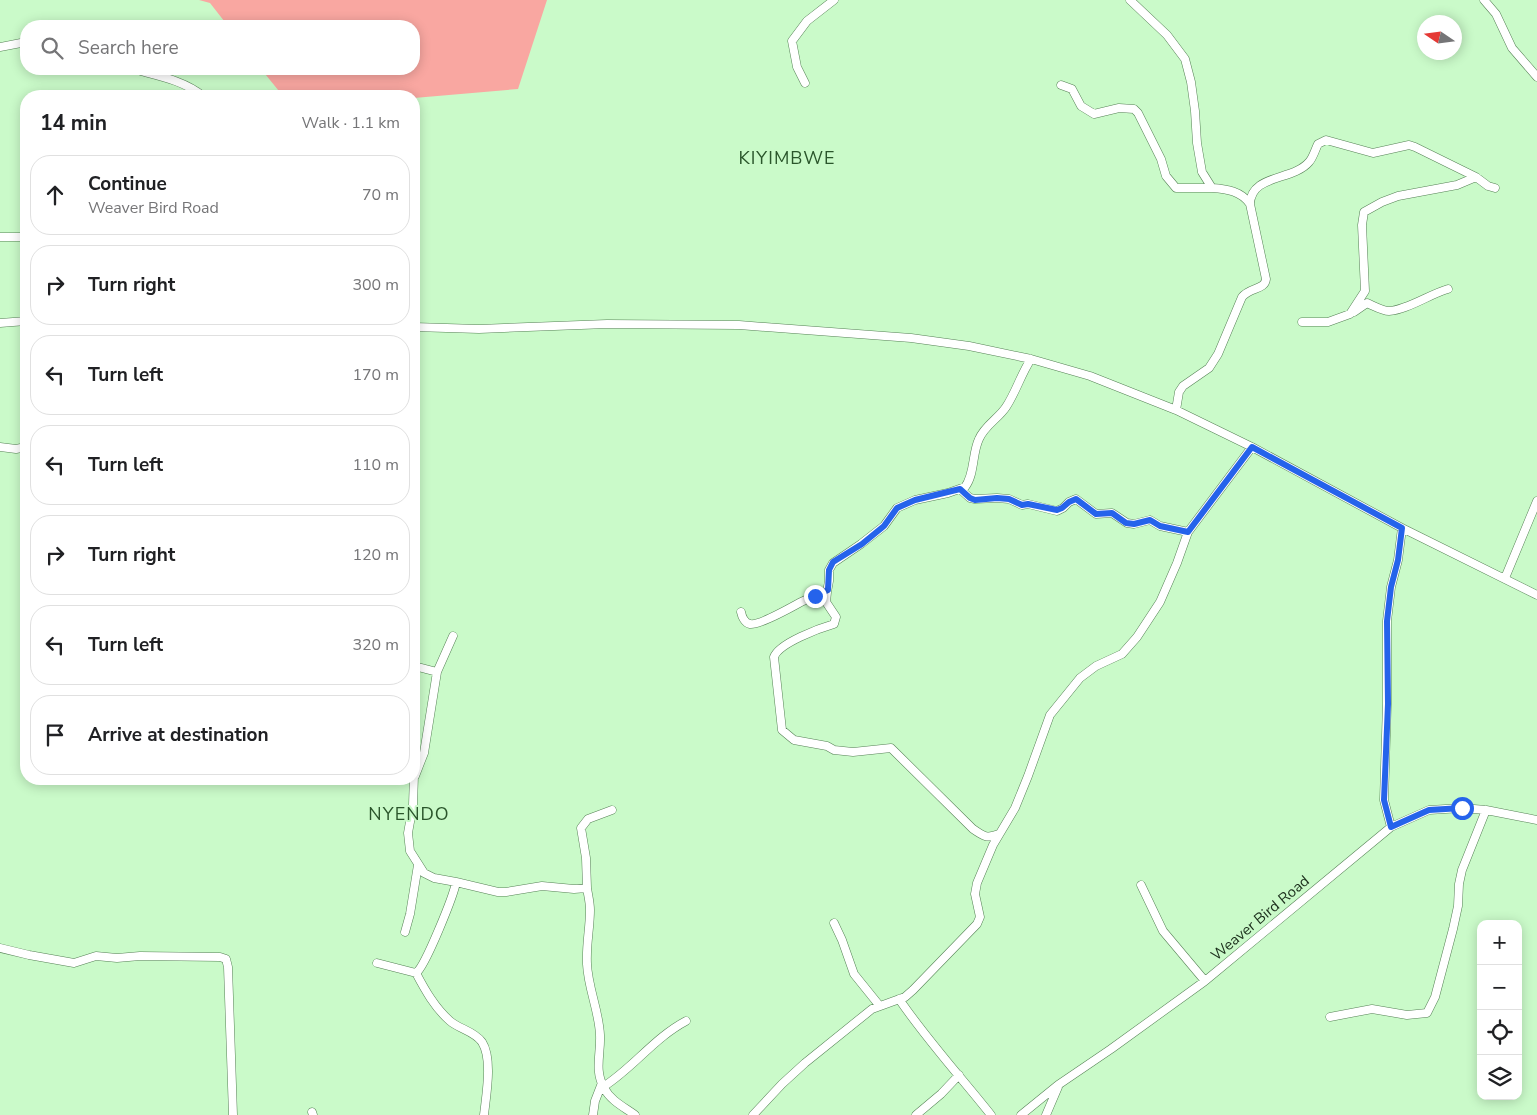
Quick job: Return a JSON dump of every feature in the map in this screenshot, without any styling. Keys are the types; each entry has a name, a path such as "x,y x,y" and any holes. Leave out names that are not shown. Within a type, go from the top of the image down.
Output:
{"street":[{"path":"805,83 797,67 792,41 808,21 834,0"},
{"path":"1130,0 1167,35 1185,59 1191,82 1202,172 1212,188"},
{"path":"1484,0 1496,14 1512,48 1537,77"},
{"path":"0,47 20,43"},
{"path":"154,75 182,83 196,90"},
{"path":"1061,85 1072,89 1081,106 1094,114 1119,108 1134,109 1138,113 1161,159 1166,176 1176,188 1227,189 1245,196 1250,204 1266,283 1263,286 1250,290 1242,297 1218,354 1209,368 1183,386 1179,392 1176,410"},
{"path":"1250,204 1253,192 1257,186 1304,166 1309,162 1318,144 1326,140 1373,153 1403,146 1415,147 1495,188"},
{"path":"1350,314 1365,291 1362,225 1364,212 1398,196 1457,186 1476,177"},
{"path":"0,237 20,237"},
{"path":"1302,322 1328,322 1350,314 1367,303 1388,311 1406,307 1448,289"},
{"path":"0,323 20,321"},
{"path":"420,327 479,329 606,324 739,325 912,338 969,346 1031,359 1090,376 1176,410 1252,447 1402,528 1537,595"},
{"path":"999,834 992,837 984,837 973,829 891,748 853,752 834,750 827,746 794,740 782,730 774,657 782,647 824,626 834,624 836,617 826,602 829,570 833,562 862,544 884,526 897,508 915,500 960,489 968,484 975,447 982,431 1003,410 1014,395 1031,359"},
{"path":"0,446 20,448"},
{"path":"753,1115 805,1063 872,1009 905,997 914,990 977,924 980,917 976,894 977,884 993,845 1014,808 1028,776 1050,715 1080,678 1096,666 1122,654 1137,638 1160,602 1188,532 1252,447"},
{"path":"960,489 975,500 1009,499 1022,505 1028,504 1057,510 1076,499 1096,514 1112,513 1126,523 1134,524 1150,520 1160,526 1188,532"},
{"path":"1505,578 1537,501"},
{"path":"1391,827 1384,800 1388,704 1387,621 1402,528"},
{"path":"741,612 748,623 757,624 803,601 827,592"},
{"path":"420,762 424,753 437,672 453,636"},
{"path":"420,668 437,672"},
{"path":"413,785 408,842 410,851 418,865 427,875 498,892 542,886 574,889 587,888"},
{"name":"Weaver Bird Road","path":"1021,1115 1058,1085 1111,1049 1205,980 1391,827 1429,810 1462,808 1486,810 1537,820"},
{"path":"612,810 588,819 581,828 590,909 587,965 600,1034 598,1066 603,1085 610,1096 635,1115"},
{"path":"1330,1016 1372,1009 1407,1015 1428,1013 1436,998 1453,929 1462,870 1486,810"},
{"path":"405,932 418,865"},
{"path":"416,973 424,964 442,923 456,882"},
{"path":"1141,886 1163,931 1205,980"},
{"path":"834,923 854,974 879,1005"},
{"path":"0,948 74,963 96,956 117,958 140,956 220,957 226,959 228,967 232,1115"},
{"path":"377,963 416,973 438,1009 454,1024 475,1036 483,1044 488,1080 484,1115"},
{"path":"899,999 922,1032 991,1115"},
{"path":"593,1115 595,1101 603,1085 614,1080 667,1033 686,1021"},
{"path":"916,1115 941,1094 959,1075"},
{"path":"1046,1115 1058,1085"}],"shaded area":[{"path":"199,0 547,0 518,89 420,97 420,90 278,90 266,75 420,75 420,20 223,20 210,3"}],"district":[{"name":"KIYIMBWE","path":"787,158"},
{"name":"NYENDO","path":"409,814"}],"route":[{"path":"815,596 827,592 829,570 833,562 862,544 884,526 897,508 915,500 960,489 975,500 1009,499 1022,505 1028,504 1053,510 1062,508 1073,499 1076,499 1096,514 1112,513 1122,518 1126,523 1134,524 1150,520 1160,526 1188,532 1252,447 1402,528 1387,621 1388,704 1384,800 1391,827 1429,810 1462,808"}]}
